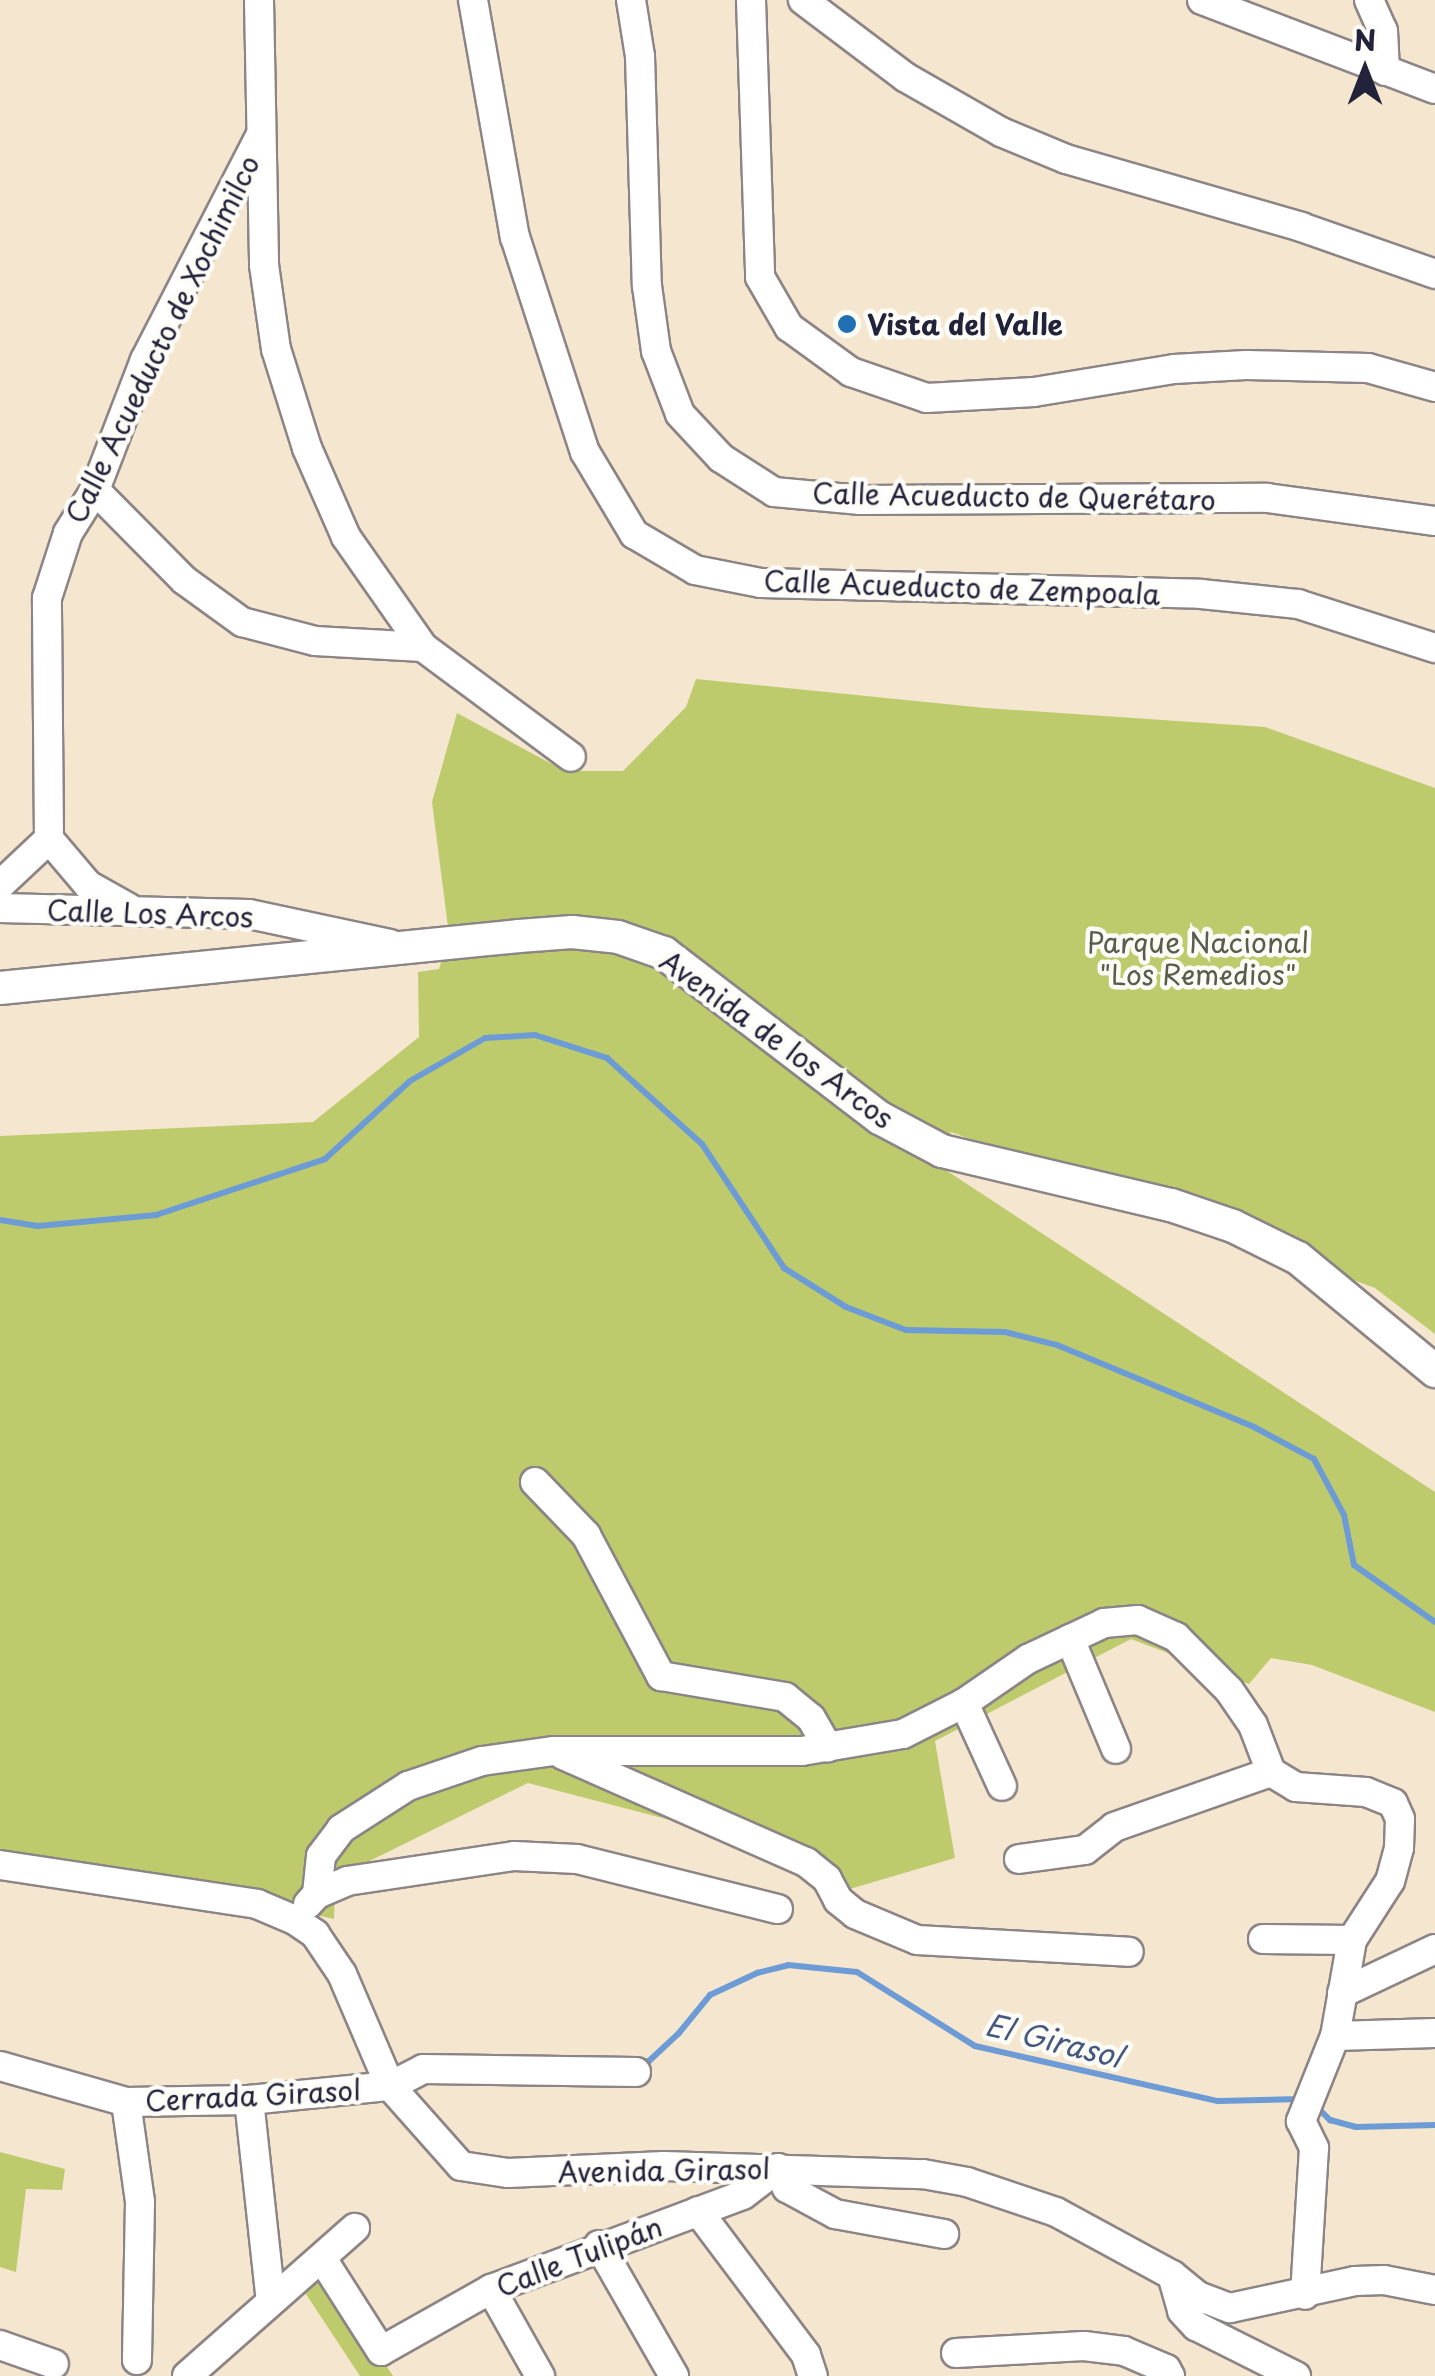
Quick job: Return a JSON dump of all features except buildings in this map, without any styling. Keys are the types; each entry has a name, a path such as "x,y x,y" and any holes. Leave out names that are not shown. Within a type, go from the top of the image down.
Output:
{"main road":[{"name":"Avenida de los Arcos","path":"0,988 572,932 618,937 664,954 880,1118 942,1151 1171,1205 1233,1226 1298,1258 1435,1371"}],"street":[{"path":"259,0 264,266 276,349 307,448 346,538 423,647 572,757"},
{"name":"Calle Acueducto de Zempoala","path":"473,0 514,237 585,452 634,534 695,570 761,583 1201,594 1298,604 1435,648"},
{"name":"Calle Acueducto de Querétaro","path":"631,0 640,56 647,286 656,352 680,414 721,458 774,492 862,500 1267,498 1435,521"},
{"path":"751,0 760,277 789,327 851,372 927,398 1034,392 1174,369 1246,365 1368,368 1435,387"},
{"path":"803,0 905,76 1001,132 1066,159 1301,228 1435,274"},
{"path":"1202,0 1435,90"},
{"path":"1369,0 1383,30 1385,71"},
{"name":"Calle Acueducto de Xochimilco","path":"49,839 47,598 68,533 94,490 145,360 260,136"},
{"path":"94,490 184,580 242,622 315,641 423,647"},
{"path":"0,885 25,866 49,839 88,886 129,908"},
{"name":"Calle Los Arcos","path":"0,908 129,908 249,914 416,950"},
{"path":"536,1482 586,1535 661,1676 784,1696 811,1718 828,1747"},
{"path":"317,1894 321,1856 341,1829 408,1786 482,1761 554,1751 802,1751 903,1734 964,1703 1028,1658 1121,1620 1138,1620 1176,1637 1229,1690 1253,1726 1272,1772 1296,1787 1366,1792 1392,1803 1400,1819 1400,1848 1390,1882 1352,1940 1334,2036 1301,2121 1314,2148 1306,2294"},
{"path":"1070,1639 1116,1749"},
{"path":"964,1703 1002,1786"},
{"path":"554,1751 806,1862 827,1879 838,1900 855,1914 917,1940 1129,1952"},
{"path":"1018,1858 1085,1850 1114,1827 1272,1772"},
{"path":"293,1920 317,1894 347,1881 514,1856 577,1859 778,1909"},
{"name":"Avenida Girasol","path":"0,1865 256,1904 315,1934 342,1974 390,2086 461,2166 479,2171 884,2170 967,2182 1056,2212 1172,2275 1198,2296 1230,2308 1355,2281 1384,2280 1435,2290"},
{"path":"1263,1939 1352,1940"},
{"path":"1342,1993 1435,1950"},
{"path":"1334,2036 1435,2033"},
{"name":"Cerrada Girasol","path":"0,2066 126,2102 249,2100 390,2086"},
{"path":"390,2086 423,2069 636,2072"},
{"path":"249,2100 271,2300"},
{"path":"126,2102 140,2202 138,2360"},
{"path":"778,2168 787,2188 835,2214 944,2234"},
{"name":"Calle Tulipán","path":"323,2260 382,2351 490,2289 599,2245 743,2195 778,2168"},
{"path":"698,2211 806,2355 813,2376"},
{"path":"186,2376 355,2228"},
{"path":"599,2245 674,2376"},
{"path":"1172,2275 1182,2311 1196,2326 1296,2376"},
{"path":"490,2289 540,2376"},
{"path":"0,2345 54,2364"},
{"path":"956,2353 1084,2346 1124,2351 1166,2369 1170,2376"}],"green space":[{"name":"Parque Nacional \"Los Remedios\"","path":"696,679 985,708 1265,727 1435,788 1435,1334 1375,1288 951,1132 935,1163 1435,1492 1435,1712 1312,1665 1271,1658 1249,1684 1131,1639 935,1741 955,1858 843,1891 674,1821 528,1783 335,1878 334,1919 221,1893 0,1855 0,1136 313,1122 419,1037 418,972 439,969 449,935 432,802 457,713 565,771 623,771 686,707"},
{"path":"0,2152 65,2169 62,2190 26,2189 16,2272 0,2267"},
{"path":"325,2274 393,2376 360,2376 304,2291"}],"waterway":[{"path":"0,1220 38,1226 156,1215 325,1159 410,1081 485,1038 535,1035 607,1058 702,1144 784,1268 846,1307 906,1330 1005,1332 1057,1345 1252,1426 1314,1459 1344,1515 1354,1565 1435,1622"},
{"name":"El Girasol","path":"640,2062 649,2061 679,2033 710,1995 757,1973 788,1965 857,1972 975,2046 1218,2101 1303,2099"},
{"name":"El Girasol","path":"1314,2104 1330,2120 1356,2127 1435,2125"}],"place":[{"name":"Vista del Valle","path":"847,324"}]}
